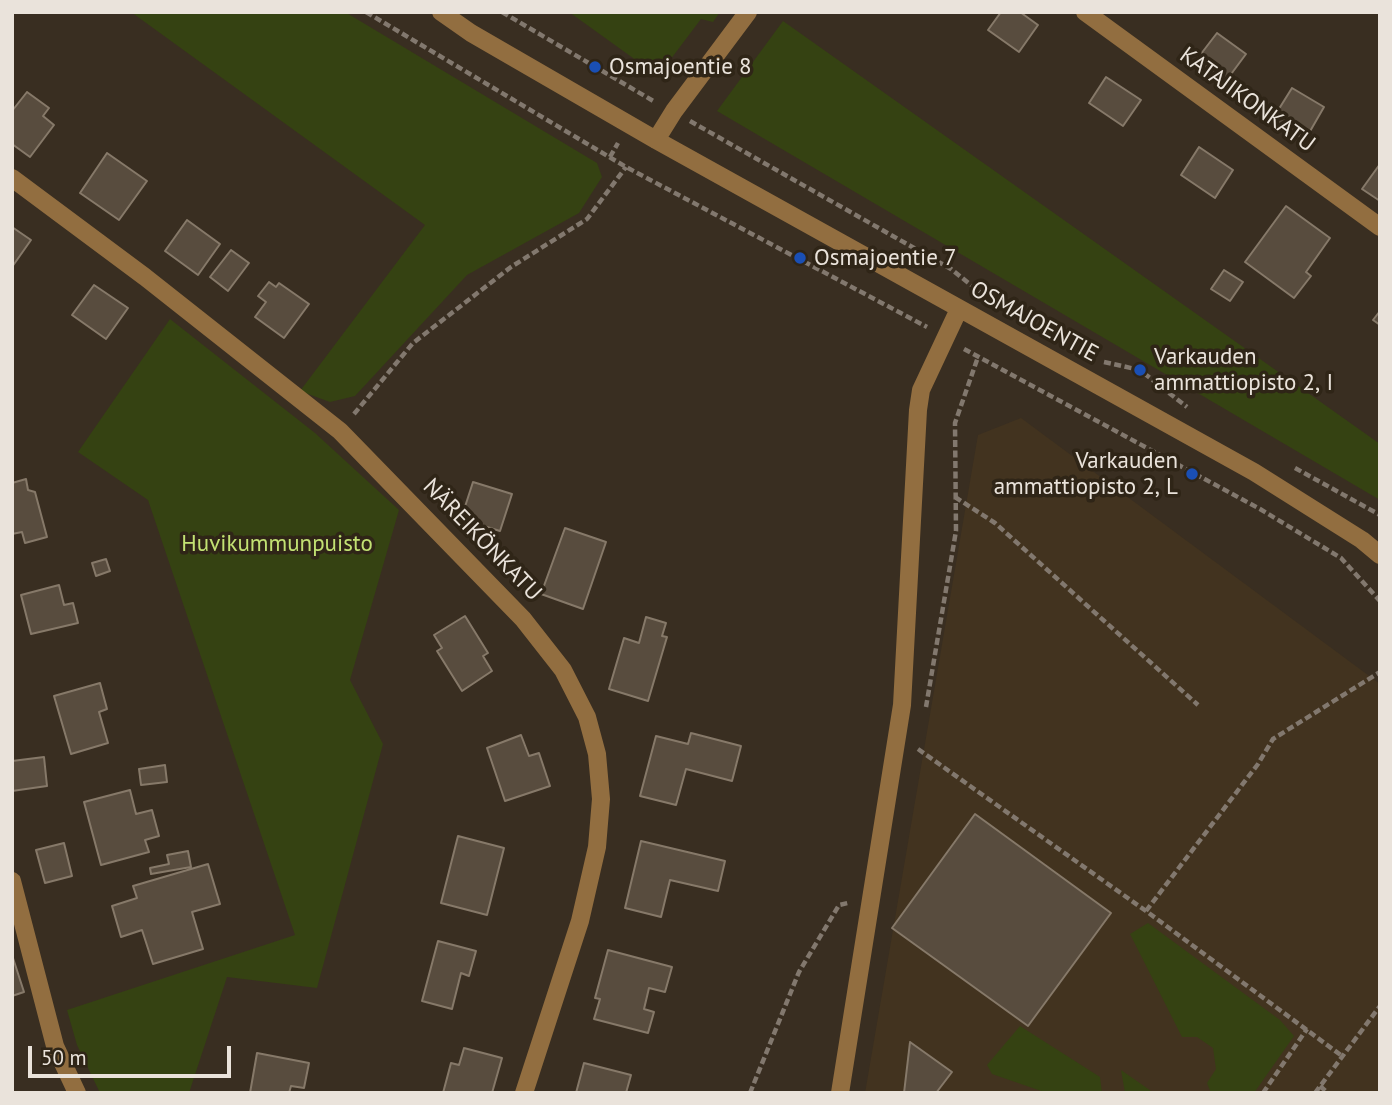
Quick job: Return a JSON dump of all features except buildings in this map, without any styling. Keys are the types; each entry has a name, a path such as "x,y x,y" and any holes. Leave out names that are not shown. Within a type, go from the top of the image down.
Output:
{"street":[{"name":"OSMAJOENTIE","path":"442,12 471,33 656,140 1254,472 1362,540 1380,555"},
{"path":"656,140 674,111 748,12"},
{"name":"KATAJIKONKATU","path":"1085,12 1380,227"},
{"name":"NÄREIKÖNKATU","path":"12,178 145,277 340,431 523,619 563,670 587,717 597,754 601,799 597,847 580,921 524,1093"},
{"path":"840,1093 902,705 921,390 959,309"},
{"path":"12,881 55,1046 77,1093"}],"path":[{"path":"366,12 626,167 1260,509 1341,558 1380,601"},
{"path":"502,12 658,103"},
{"path":"641,106 646,97"},
{"path":"690,121 951,270 986,297"},
{"path":"610,157 620,140"},
{"path":"340,431 413,343 511,267 587,219 626,167"},
{"path":"926,712 956,531 955,424 978,358"},
{"path":"1101,361 1140,370 1191,410"},
{"path":"1292,467 1380,515"},
{"path":"956,497 995,523 1198,705"},
{"path":"1146,911 1258,764 1273,739 1380,671"},
{"path":"898,735 1146,911 1342,1056"},
{"path":"919,750 921,737"},
{"path":"750,1093 799,972 839,905 872,894"},
{"path":"1315,1093 1380,1006"},
{"path":"1263,1093 1307,1029"},
{"path":"1320,1086 1328,1093"}],"shaded area":[{"path":"1021,418 1380,684 1380,1093 865,1093 978,435"}],"green space":[{"path":"131,12 345,12 597,163 602,177 579,213 467,275 355,396 330,402 300,391 425,225"},
{"path":"569,12 720,12 713,22 701,19 658,76"},
{"path":"783,21 1380,444 1380,500 717,111"},
{"name":"Huvikummunpuisto","path":"170,319 315,433 399,510 350,680 383,744 317,988 227,977 189,1093 100,1093 77,1045 67,1010 295,935 148,500 78,452"},
{"path":"1148,923 1280,1020 1294,1036 1254,1093 1211,1093 1207,1083 1216,1069 1213,1048 1197,1037 1182,1037 1130,934"},
{"path":"1020,1026 1100,1077 1102,1093 1047,1093 992,1074 987,1065"},
{"path":"1121,1070 1154,1093 1125,1093"}],"place":[{"name":"Osmajoentie 8","path":"595,67"},
{"name":"Osmajoentie 7","path":"800,258"},
{"name":"Varkauden ammattiopisto 2, I","path":"1140,370"},
{"name":"Varkauden ammattiopisto 2, L","path":"1192,474"}]}
